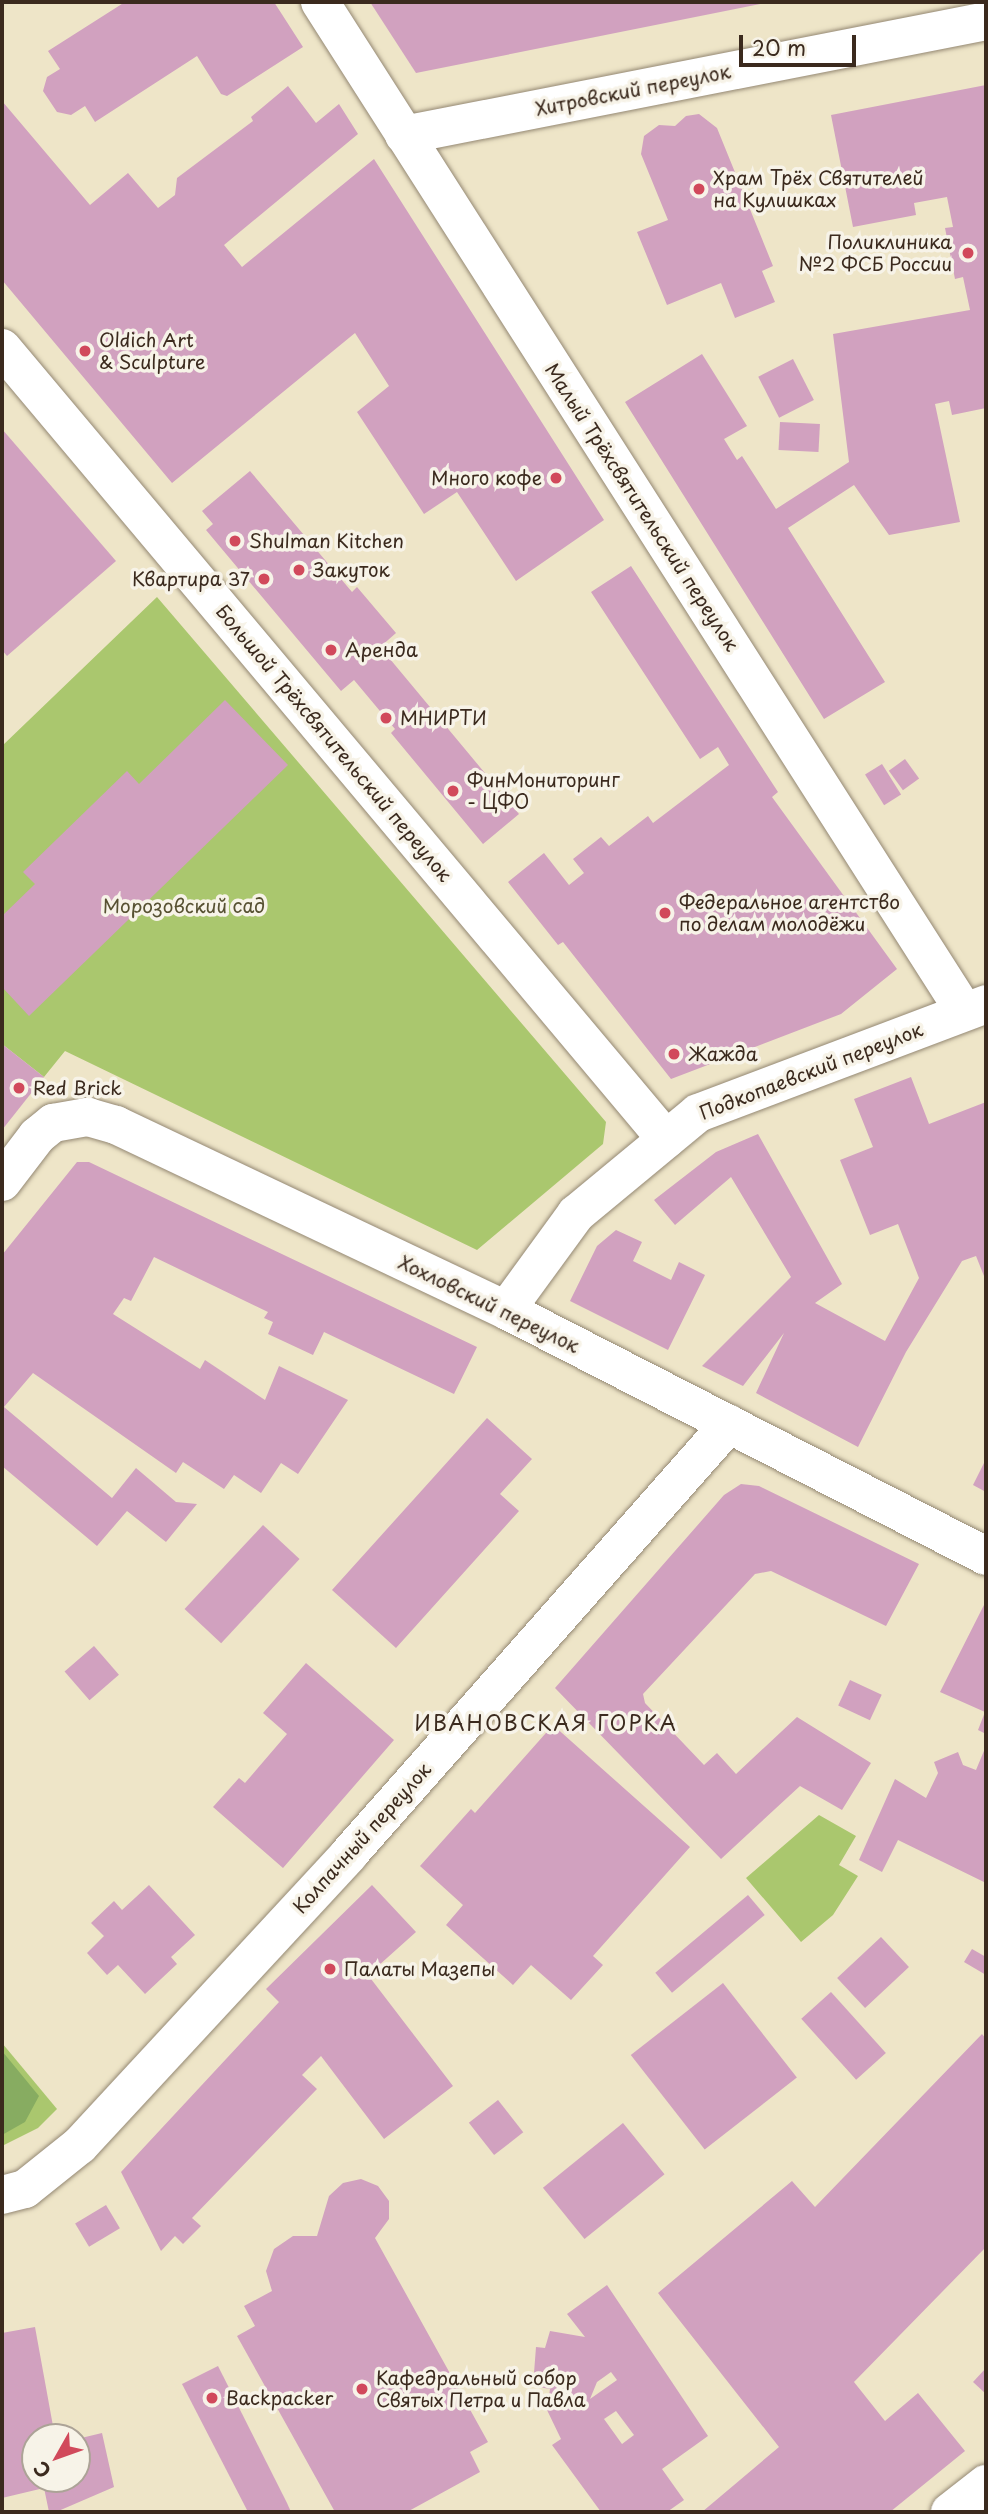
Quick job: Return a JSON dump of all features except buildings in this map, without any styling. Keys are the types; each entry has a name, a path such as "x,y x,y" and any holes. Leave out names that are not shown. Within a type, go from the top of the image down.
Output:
{"street":[{"name":"Малый Трёхсвятительский переулок","path":"320,2 404,135 975,1008"},
{"name":"Хитровский переулок","path":"404,135 986,21"},
{"name":"Большой Трёхсвятительский переулок","path":"2,348 666,1139"},
{"name":"Подкопаевский переулок","path":"506,1310 576,1214 666,1139 711,1106 975,1008"},
{"name":"Хохловский переулок","path":"2,1182 37,1136 53,1124 88,1117 116,1125 506,1310 986,1556"},
{"name":"Колпачный переулок","path":"2,2195 25,2189 80,2145 349,1854 729,1424"},
{"path":"950,2512 986,2484"}],"green space":[{"name":"Морозовский сад","path":"157,597 606,1122 603,1144 477,1250 65,1051 44,1077 2,1044 2,746"},
{"path":"819,1815 856,1836 839,1865 858,1876 833,1915 801,1942 746,1878"},
{"path":"2,2043 57,2109 38,2128 2,2146"},
{"path":"2,2051 39,2096 25,2122 2,2135"}],"place":[{"name":"Храм Трёх Святителей на Кулишках","path":"699,189"},
{"name":"Поликлиника №2 ФСБ России","path":"968,253"},
{"name":"Oldich Art & Sculpture","path":"85,351"},
{"name":"Много кофе","path":"556,478"},
{"name":"Shulman Kitchen","path":"235,541"},
{"name":"Закуток","path":"299,570"},
{"name":"Квартира 37","path":"264,579"},
{"name":"Аренда","path":"331,650"},
{"name":"МНИРТИ","path":"386,718"},
{"name":"ФинМониторинг - ЦФО","path":"453,791"},
{"name":"Федеральное агентство по делам молодёжи","path":"665,913"},
{"name":"Жажда","path":"674,1054"},
{"name":"Red Brick","path":"19,1088"},
{"name":"Палаты Мазепы","path":"330,1969"},
{"name":"Кафедральный собор Святых Петра и Павла","path":"362,2389"},
{"name":"Backpacker","path":"212,2398"}],"district":[{"name":"ИВАНОВСКАЯ ГОРКА","path":"546,1722"}]}
